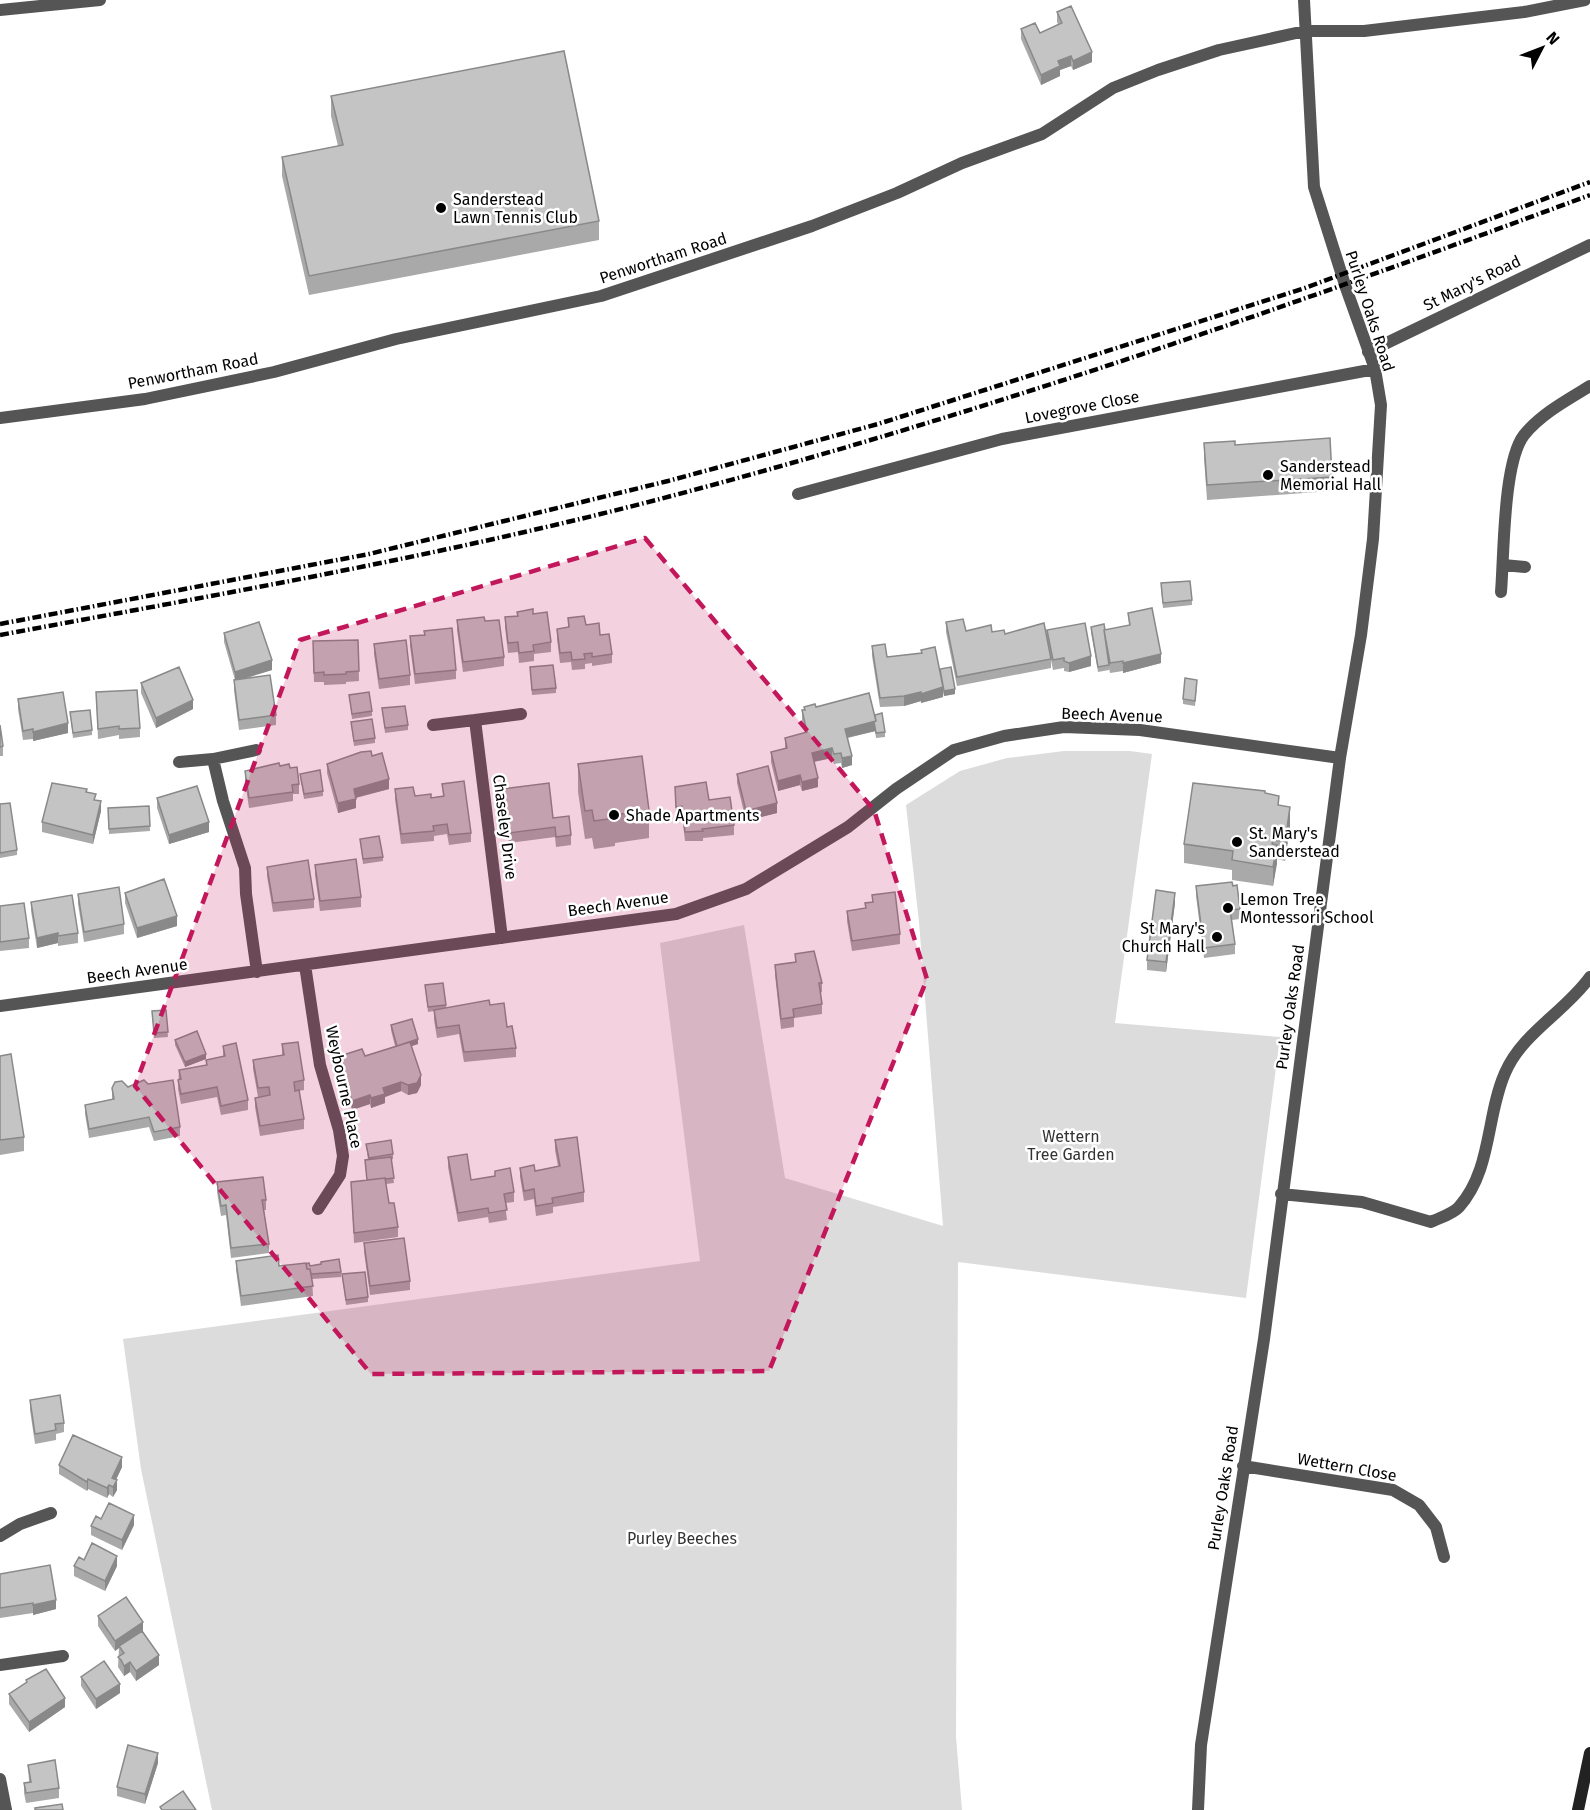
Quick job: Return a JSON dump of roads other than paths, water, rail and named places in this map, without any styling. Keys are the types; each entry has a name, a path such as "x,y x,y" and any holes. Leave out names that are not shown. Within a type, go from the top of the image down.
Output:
{"main road":[{"path":"1578,1810 1590,1753"}],"street":[{"path":"0,10 100,0"},
{"name":"Purley Oaks Road","path":"1198,1810 1201,1745 1264,1339 1281,1194 1340,758 1361,635 1372,539 1381,405 1375,369 1314,187 1304,0"},
{"name":"Penwortham Road","path":"0,418 145,399 274,372 396,339 601,296 813,226 897,193 962,163 1042,134 1113,88 1219,50 1305,31 1364,31 1524,12 1585,0"},
{"name":"St Mary's Road","path":"1368,352 1590,245"},
{"name":"Lovegrove Close","path":"798,494 1002,439 1375,369"},
{"path":"1501,592 1510,469 1523,436 1553,409 1590,386"},
{"path":"1503,565 1525,567"},
{"path":"433,726 521,714"},
{"name":"Chaseley Drive","path":"475,720 502,938"},
{"name":"Beech Avenue","path":"0,1006 676,914 746,889 848,827 896,789 954,750 1004,736 1064,727 1140,730 1340,758"},
{"path":"178,762 213,759 256,750"},
{"path":"213,759 223,801 245,868 256,972"},
{"name":"Weybourne Place","path":"305,965 320,1065 339,1130 343,1156 340,1175 318,1209"},
{"path":"1281,1194 1362,1202 1431,1222 1458,1209 1478,1178 1504,1074 1509,1065 1520,1047 1575,998 1590,977"},
{"name":"Wettern Close","path":"1243,1466 1393,1490 1419,1505 1436,1527 1444,1557"},
{"path":"0,1536 20,1524 51,1513"},
{"path":"0,1665 63,1656"},
{"path":"0,1779 6,1810"}],"railway":[{"path":"0,624 369,554 668,481 878,424 1305,288 1590,182"},
{"path":"0,635 254,588 508,536 675,495 791,463 1021,394 1250,318 1590,195"}],"place":[{"name":"Sanderstead Lawn Tennis Club","path":"441,208"},
{"name":"Sanderstead Memorial Hall","path":"1268,475"},
{"name":"Shade Apartments","path":"614,815"},
{"name":"St. Mary's Sanderstead","path":"1237,842"},
{"name":"Lemon Tree Montessori School","path":"1228,908"},
{"name":"St Mary's Church Hall","path":"1217,937"}],"park label":[{"name":"Wettern Tree Garden","path":"1071,1145"},
{"name":"Purley Beeches","path":"682,1538"}]}
